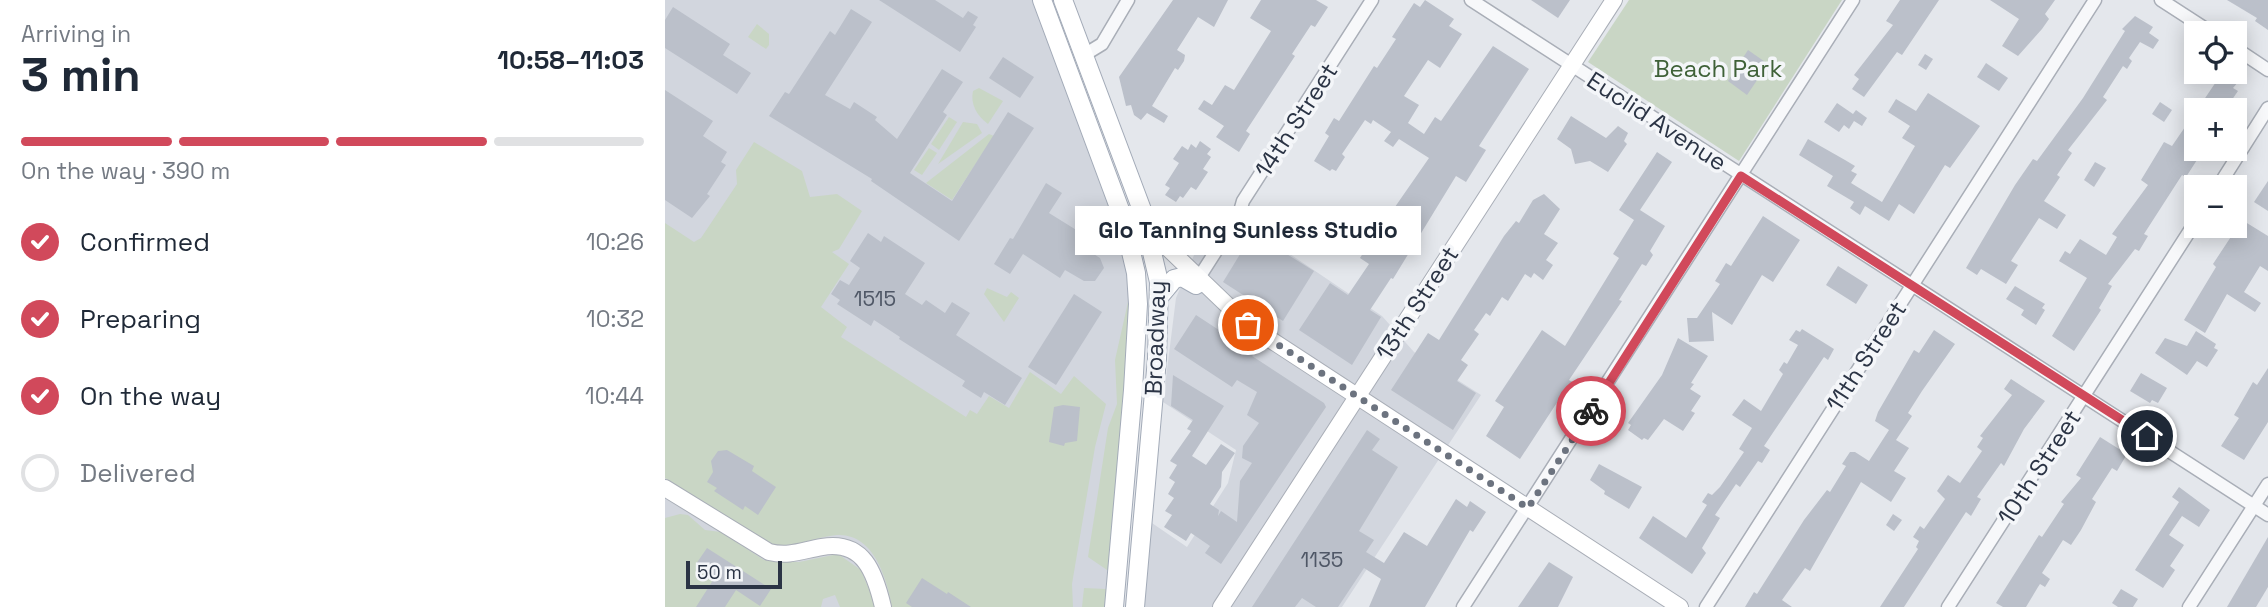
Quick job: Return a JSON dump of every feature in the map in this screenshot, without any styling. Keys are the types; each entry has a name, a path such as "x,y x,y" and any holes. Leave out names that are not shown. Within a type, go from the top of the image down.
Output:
{"main road":[{"name":"Broadway","path":"1042,0 1123,218 1133,256 1138,304 1114,607"},
{"name":"Broadway","path":"1063,0 1150,231 1154,252 1159,297 1157,359 1135,607"},
{"path":"1123,218 1154,252"},
{"path":"1159,297 1174,279 1198,281"}],"street":[{"path":"1084,55 1102,44 1128,0"},
{"name":"14th Street","path":"1198,281 1239,215 1243,201 1372,0"},
{"name":"Euclid Avenue","path":"1471,0 2268,514"},
{"name":"13th Street","path":"1221,607 1614,0"},
{"path":"1463,607 1853,0"},
{"name":"11th Street","path":"1706,607 2095,0"},
{"path":"2161,0 2193,21"},
{"path":"2247,56 2268,70"},
{"path":"2226,175 2268,108"},
{"path":"1150,231 1198,281 1207,295 1218,299 1248,325 1681,607"},
{"name":"10th Street","path":"1948,607 2185,238"},
{"path":"1154,252 1198,281"},
{"path":"2189,607 2268,484"},
{"path":"665,488 769,552 783,555 837,546 857,551 874,574 883,607"}],"shaded area":[{"path":"665,0 1035,0 1125,248 1132,302 1107,607 665,607"},
{"path":"1223,209 1382,316 1414,352 1481,395 1342,607 1141,607 1149,521 1187,547 1228,483 1236,450 1163,402 1176,298 1197,248"}],"green space":[{"name":"Beach Park","path":"1629,0 1842,0 1739,161 1588,62"},
{"path":"757,24 769,34 769,45 766,49 748,37"},
{"path":"979,88 1003,101 988,124 974,105 973,91"},
{"path":"949,117 957,122 939,150 931,144"},
{"path":"963,122 977,124 982,133 938,164"},
{"path":"989,134 994,136 952,200 926,183"},
{"path":"754,142 802,171 810,197 837,194 862,211 839,249 832,252 849,264 821,307 847,327 841,337 966,417 970,410 977,414 989,396 1009,408 1030,372 1061,394 1074,376 1106,404 1095,447 1072,584 1073,607 892,607 887,584 877,560 861,541 850,536 837,535 786,545 768,543 665,478 665,223 694,242 701,238 737,184 736,170"},
{"path":"929,148 937,153 922,175 914,170"},
{"path":"987,288 1007,297 1011,292 1019,298 1004,322 984,294"},
{"path":"1128,302 1131,303 1130,338 1110,572 1088,557 1108,428 1117,404 1115,360"},
{"path":"688,515 705,530 721,532 764,560 799,562 838,554 861,570 876,607 840,607 835,595 823,599 821,607 665,607 665,518"},
{"path":"1084,588 1106,589 1106,607 1082,607"}],"building":[{"path":"879,0 935,0 963,18 968,11 978,17 973,25 976,27 960,52"},
{"path":"1173,0 1228,0 1214,27 1198,17 1177,50 1185,55 1184,61 1178,70 1175,68 1152,106 1168,116 1164,123 1147,113 1141,120 1134,115 1131,105 1126,106 1119,77"},
{"path":"1261,0 1316,0 1328,7 1315,27 1311,25 1292,54 1295,56 1246,131 1250,134 1239,152 1216,137 1224,126 1198,109 1204,100 1212,105 1225,85 1234,90 1271,31 1250,18"},
{"path":"1425,0 1454,19 1449,26 1462,34 1440,68 1428,60 1404,96 1419,105 1408,123 1424,134 1435,117 1441,121 1493,46 1529,69 1479,146 1486,150 1466,182 1456,176 1393,279 1391,278 1370,310 1381,317 1352,365 1299,330 1330,283 1348,295 1369,264 1360,258 1373,237 1366,233 1380,212 1388,217 1429,158 1399,139 1393,147 1384,141 1391,132 1373,120 1371,124 1365,120 1342,154 1345,157 1336,171 1330,171 1314,161 1329,136 1325,133 1334,118 1339,121 1374,66 1377,68 1396,39 1392,37 1414,3 1420,7"},
{"path":"1531,0 1570,0 1558,18"},
{"path":"1900,0 1939,0 1902,55 1897,52 1864,97 1852,89 1859,79 1854,75 1893,25 1886,21"},
{"path":"1990,0 2055,0 2045,14 2049,19 2018,56 2002,46 2019,19"},
{"path":"2227,0 2268,0 2268,30 2255,21 2257,18"},
{"path":"673,7 730,44 723,55 751,73 737,94 665,48 665,20"},
{"path":"851,9 872,22 825,95 850,109 854,102 877,117 875,120 897,139 942,69 963,82 943,112 947,115 910,173 952,201 1008,112 1034,128 959,241 871,181 872,179 769,116 785,92 789,94 830,31 835,35"},
{"path":"2135,16 2153,27 2149,33 2159,40 2153,49 2140,42 2129,58 2132,61 2127,69 2123,66 2103,97 2107,100 2068,150 2072,153 2044,201 2066,215 2057,229 2039,218 2011,261 2018,265 2006,284 1981,269 1977,275 1966,268 2015,185 2033,159 2037,161 2083,98 2125,31 2122,29"},
{"path":"1748,50 1768,64 1747,95 1728,81"},
{"path":"1925,54 1933,59 1926,70 1918,65"},
{"path":"1003,57 1034,77 1020,98 989,78"},
{"path":"1986,63 2008,78 1999,91 1977,77"},
{"path":"2215,84 2236,84 2233,88 2238,91 2233,98 2205,98"},
{"path":"665,90 713,121 703,136 727,152 721,162 726,165 707,194 710,196 692,218 665,200"},
{"path":"1928,93 1980,126 1950,168 1945,165 1914,214 1899,204 1889,221 1865,206 1860,215 1850,208 1854,202 1827,186 1833,176 1799,155 1808,139 1855,166 1851,171 1857,174 1851,183 1882,202 1915,146 1902,138 1910,126 1888,112 1896,99 1916,111"},
{"path":"2160,102 2172,110 2164,122 2152,114"},
{"path":"1837,103 1853,114 1856,110 1867,118 1862,126 1854,121 1849,129 1844,125 1839,132 1824,122"},
{"path":"1571,116 1606,138 1618,126 1628,133 1624,141 1627,144 1608,172 1590,161 1575,164 1571,149 1557,139"},
{"path":"2184,128 2184,161 2196,161 2187,175 2182,175 2144,234 2148,236 2139,251 2135,249 2108,284 2112,286 2099,308 2101,310 2074,351 2052,336 2087,278 2059,261 2065,251 2070,254 2080,239 2106,255 2117,237 2112,234 2148,185 2141,180 2164,142 2172,146"},
{"path":"1200,141 1211,149 1207,154 1211,157 1203,169 1208,172 1196,190 1191,187 1183,198 1180,196 1176,202 1165,195 1170,188 1165,185 1179,163 1173,159 1182,146 1188,150 1191,144 1196,148"},
{"path":"1657,152 1672,162 1640,210 1665,226 1650,251 1653,255 1646,266 1642,264 1619,300 1622,301 1569,380 1579,386 1566,407 1558,401 1520,459 1486,436 1504,407 1495,401 1542,330 1565,346 1619,258 1613,254 1634,220 1619,210"},
{"path":"2095,162 2106,168 2094,187 2084,180"},
{"path":"2268,181 2268,211 2254,202"},
{"path":"1046,183 1062,193 1049,213 1086,236 1081,246 1100,258 1104,268 1095,281 1084,281 1065,270 1060,278 1023,254 1010,274 994,264 1010,238 1013,239"},
{"path":"1544,194 1560,209 1544,234 1558,243 1546,260 1553,265 1543,280 1534,273 1531,278 1525,274 1508,301 1502,297 1490,316 1486,313 1474,330 1479,334 1461,360 1468,365 1457,381 1476,393 1453,430 1391,390 1428,333 1439,340 1504,236 1516,221 1519,223 1533,200"},
{"path":"1763,216 1800,240 1773,282 1762,275 1732,325 1712,312 1714,341 1689,342 1687,318 1697,318 1720,284 1715,281 1726,263 1731,266"},
{"path":"2247,223 2268,236 2268,271 2260,266 2244,292 2261,303 2255,312 2227,294 2205,333 2184,320 2216,267 2213,264 2230,238 2247,238"},
{"path":"868,233 881,242 884,236 925,263 905,294 922,305 926,300 945,313 952,302 970,313 956,335 1022,378 1005,405 984,392 981,398 962,386 965,381 874,320 871,326 837,304 840,300 831,294 840,280 849,285 860,268 850,261"},
{"path":"1253,233 1314,271 1283,321 1223,282"},
{"path":"1838,266 1868,285 1856,304 1826,285"},
{"path":"2015,286 2045,304 2042,308 2045,310 2036,325 2021,315 2024,310 2006,299"},
{"path":"1074,294 1102,312 1056,385 1028,367"},
{"path":"1196,315 1254,353 1252,356 1324,403 1326,407 1221,564 1205,553 1210,546 1191,533 1186,541 1164,527 1172,515 1165,511 1174,498 1168,494 1175,482 1169,478 1177,465 1170,461 1191,431 1187,429 1193,420 1171,406 1173,375 1224,406 1192,456 1206,465 1221,444 1235,453 1222,472 1221,487 1210,504 1219,510 1218,516 1221,511 1237,522 1240,481 1252,463 1242,458 1243,446 1259,423 1247,415 1257,392 1237,380 1232,387 1174,349"},
{"path":"1802,329 1834,349 1828,360 1824,357 1764,446 1770,450 1762,463 1758,461 1740,487 1736,484 1715,515 1720,518 1702,548 1706,553 1692,574 1639,538 1653,516 1686,538 1707,505 1702,502 1708,493 1712,495 1720,487 1744,452 1739,449 1752,428 1732,415 1744,399 1761,411 1783,374 1779,370 1784,362 1787,364 1798,345 1789,340 1796,330 1800,332"},
{"path":"1934,330 1955,344 1908,413 1912,416 1896,440 1909,448 1894,471 1906,478 1891,502 1861,482 1810,571 1805,568 1782,600 1792,607 1745,607 1754,592 1757,594 1804,520 1827,490 1830,492 1846,466 1842,464 1850,452 1855,452 1869,461 1889,430 1875,421 1878,412 1914,350 1919,353"},
{"path":"2196,331 2216,344 2214,348 2218,350 2207,367 2197,361 2187,375 2155,353 2165,338 2187,346"},
{"path":"1678,338 1708,356 1691,383 1694,384 1690,389 1701,396 1691,411 1695,413 1683,431 1664,419 1648,440 1642,440 1628,430 1631,425 1628,423 1662,375"},
{"path":"2268,368 2268,422 2244,460 2221,446 2239,418 2234,415 2253,382 2257,385"},
{"path":"2141,373 2167,388 2158,403 2152,400 2150,403 2130,391"},
{"path":"2011,379 2045,401 2024,429 2004,466 2001,463 1977,497 1981,499 1971,516 1966,512 1904,607 1880,607 1918,549 1916,547 1919,541 1913,537 1920,526 1924,529 1945,499 1937,491 1948,475 1960,483 1982,451 1977,447 1983,438 1980,436 2012,395 2004,389"},
{"path":"1054,407 1080,407 1077,441 1065,443 1064,446 1049,442"},
{"path":"1367,430 1380,439 1372,450 1398,467 1359,531 1374,540 1366,552 1384,563 1404,532 1427,546 1456,499 1467,507 1470,501 1486,512 1473,532 1470,530 1425,607 1369,607 1381,579 1364,568 1338,607 1316,607 1302,598 1295,607 1252,607"},
{"path":"2100,437 2127,454 2117,471 2112,468 2092,499 2096,502 2081,530 2071,545 2063,540 2042,573 2050,579 2045,587 2040,584 2026,607 2003,607 1996,603 2039,535 2042,537 2064,504 2061,502 2081,478 2076,475"},
{"path":"727,450 754,466 752,471 776,487 758,515 745,506 743,510 714,491 717,488 707,482 713,472 711,461 718,451"},
{"path":"1599,464 1642,487 1629,509 1604,494 1605,491 1590,480"},
{"path":"2179,487 2210,510 2199,527 2182,516 2169,535 2184,545 2170,566 2175,570 2163,588 2135,570 2179,502 2172,497"},
{"path":"1893,514 1902,520 1894,531 1886,525"},
{"path":"2268,537 2268,587 2256,607 2227,607"},
{"path":"707,548 771,589 760,606 736,590 725,607 696,607 715,577 696,564"},
{"path":"1549,562 1573,577 1558,607 1518,607"},
{"path":"922,578 971,607 912,607 906,603"},
{"path":"2121,589 2138,599 2133,607 2118,607 2112,603"}],"way so far":[{"path":"1248,325 1528,508 1591,411"}],"place":[{"name":"Glo Tanning Sunless Studio","path":"1248,325"}],"route":[{"path":"1591,411 1741,176 1828,229 2147,436"}]}
